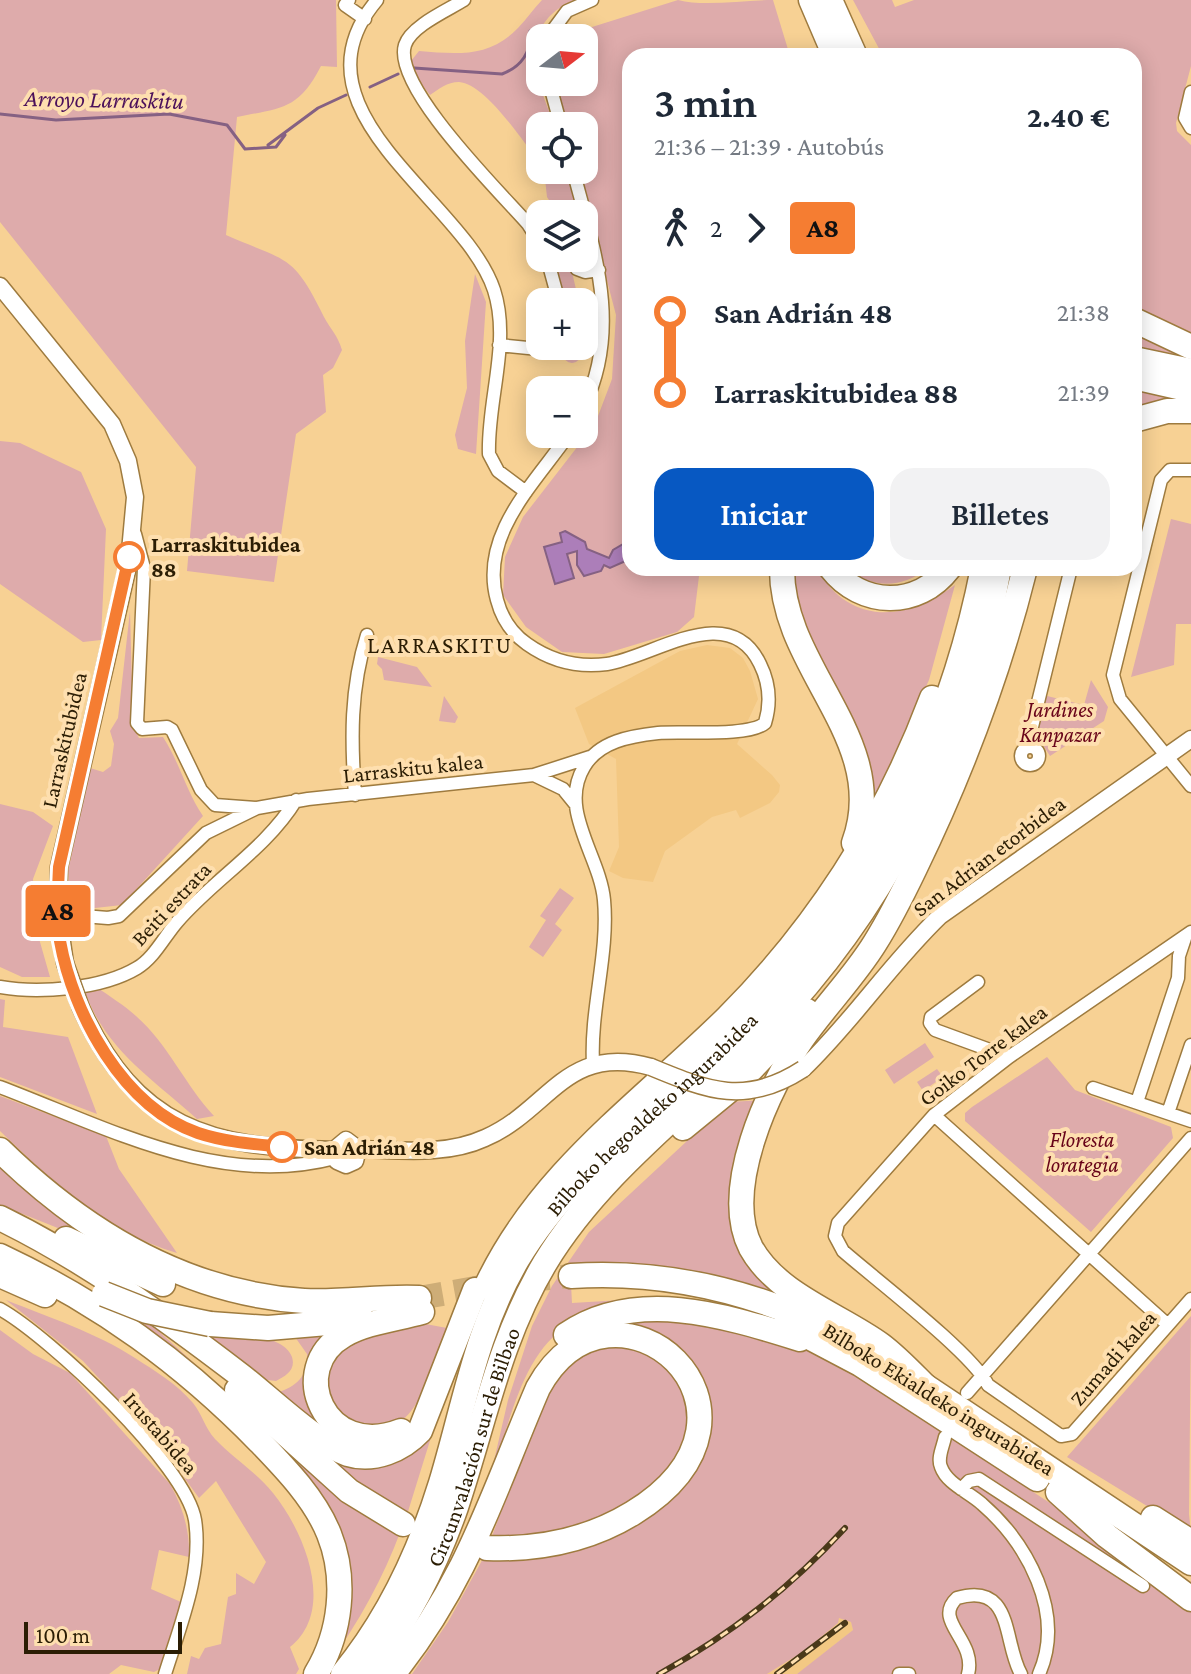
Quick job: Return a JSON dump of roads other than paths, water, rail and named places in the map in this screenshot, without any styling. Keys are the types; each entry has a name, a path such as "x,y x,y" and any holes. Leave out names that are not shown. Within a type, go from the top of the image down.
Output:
{"highway":[{"path":"830,0 851,48"},
{"path":"845,0 867,48"},
{"path":"804,1 820,48"},
{"path":"804,1 830,48"},
{"path":"1142,324 1191,347"},
{"path":"1142,361 1191,371"},
{"path":"1142,379 1191,390"},
{"path":"1142,418 1167,411 1191,411"},
{"path":"783,576 784,595 794,632 849,736 861,778 862,805 855,840 818,914"},
{"path":"840,576 859,593 885,599 900,598 926,589 942,576"},
{"path":"421,1305 342,1336 321,1360 317,1388 323,1409 339,1429 363,1439 375,1439 402,1431 413,1421 429,1395 475,1290 564,1170 730,1015 818,914 875,823 922,724 950,643 964,576"},
{"name":"Bilboko hegoaldeko ingurabidea","path":"343,1674 384,1616 428,1522 482,1336 518,1259 557,1204 763,1008 838,915 887,837 932,745 964,648 981,576"},
{"name":"Bilboko hegoaldeko ingurabidea","path":"578,1219 621,1164 786,1009 850,930 889,870 949,749 981,652 997,576"},
{"path":"986,704 1012,576"},
{"path":"925,1386 882,1346 801,1295 760,1261 748,1240 740,1212 745,1165 789,1059 876,942 929,839 986,704 1007,643 1023,576"},
{"path":"578,1219 738,1083 801,1017 868,933 929,839"},
{"path":"0,1150 87,1224 134,1252 190,1278 246,1294 287,1299 421,1305"},
{"path":"0,1216 35,1224 181,1292 239,1308 322,1314 421,1305"},
{"path":"0,1216 181,1341 349,1491 403,1524"},
{"name":"Circunvalación sur de Bilbao","path":"368,1674 412,1607 440,1550 495,1371 528,1292 578,1219"},
{"path":"0,1250 101,1284 147,1311 210,1324 298,1327 421,1305"},
{"path":"428,1522 476,1317 503,1250"},
{"path":"0,1256 50,1279 112,1316 179,1364 293,1477 329,1534 337,1559 338,1607 330,1646 316,1674"},
{"path":"0,1275 105,1325 211,1394"},
{"name":"Bilboko Ekialdeko ingurabidea","path":"1191,1563 1062,1486 829,1347 772,1319 697,1298 572,1284 664,1278 749,1296 835,1331 925,1386 1062,1486 1191,1579"},
{"path":"101,1284 186,1334 324,1442 352,1455 366,1456 401,1447 426,1421 475,1290"},
{"path":"487,1518 535,1373 558,1340 577,1327 607,1315 634,1309 666,1309 733,1318 829,1347"},
{"path":"393,1674 443,1605 487,1518 538,1388 554,1364 573,1346 599,1336 622,1334 647,1341 679,1364 697,1394 699,1427 691,1460 665,1491 624,1518 594,1532 548,1545 487,1548"},
{"path":"1062,1486 1111,1494 1191,1542"},
{"path":"1062,1486 1107,1536 1191,1599"}],"street":[{"path":"349,0 345,5 347,10 365,19"},
{"path":"377,0 356,38 352,69 359,105 376,137 489,276 499,314 489,454 498,471 526,492 559,448"},
{"path":"464,0 409,37 404,56 406,69 418,96 526,222"},
{"path":"557,24 567,11 592,0"},
{"path":"1189,96 1185,118 1191,128"},
{"path":"596,376 604,339 598,267"},
{"name":"Larraskitubidea","path":"0,286 112,424 133,478 134,531 63,840 58,914 65,963 81,1008 108,1056 132,1086 153,1106 196,1132 254,1144 334,1154"},
{"path":"499,345 526,348"},
{"path":"1142,529 1161,480 1170,470 1191,470"},
{"name":"Larraskitu kalea","path":"296,800 534,775 590,757 613,743 647,734 758,729 765,723 770,707 759,661 749,648 726,635 708,633 609,664 579,665 544,656 507,627 499,610 493,570 496,550 507,520 526,492"},
{"path":"134,531 144,568 137,723 142,729 167,727 172,730 201,790 215,805 257,808"},
{"path":"1027,747 1069,576"},
{"path":"1132,576 1113,675 1120,699 1191,786"},
{"path":"355,795 351,719 355,677 367,635"},
{"name":"San Adrian etorbidea","path":"593,1064 637,1063 696,1086 736,1093 770,1086 803,1069 839,1031 909,945 940,916 1191,739"},
{"path":"0,1087 204,1162 289,1164 334,1154 342,1165 352,1164 358,1149 462,1147 486,1138 521,1115 551,1087 593,1064 604,899 577,806 579,776 590,757"},
{"path":"557,768 579,776"},
{"path":"534,775 563,789 577,806"},
{"path":"548,781 579,776"},
{"path":"58,914 119,916 206,833 257,808 296,800"},
{"name":"Beiti estrata","path":"0,987 33,991 66,990 135,969 146,961 178,921 281,824 296,800"},
{"path":"1137,1102 1178,978 1178,963 1189,934"},
{"name":"Goiko Torre kalea","path":"983,1376 837,1243 838,1223 934,1115 1009,1057 1189,934"},
{"path":"1152,958 1168,957 1178,963"},
{"path":"978,982 931,1017 930,1023 935,1030 1009,1057"},
{"path":"1168,1113 1191,1045"},
{"path":"1093,1088 1191,1121"},
{"path":"934,1115 1168,1325"},
{"path":"967,1393 1191,1138"},
{"name":"Zumadi kalea","path":"983,1376 988,1385 1061,1436 1072,1434 1191,1299"},
{"name":"Irustabidea","path":"0,1309 44,1339 80,1370 176,1476 186,1493 195,1519 196,1569 165,1674"},
{"path":"945,1437 940,1464 945,1475 1000,1520 1037,1577 1045,1616 1043,1663 1039,1674"},
{"path":"961,1489 969,1481 979,1479 1143,1586"},
{"path":"968,1674 969,1650 949,1620 948,1611 957,1598 970,1594 983,1595 1001,1611 1021,1674"},
{"path":"899,1674 909,1674"}],"waterway":[{"name":"Arroyo Larraskitu","path":"414,68 502,74 515,67 526,54"},
{"path":"370,87 398,74"},
{"name":"Arroyo Larraskitu","path":"268,145 318,108 346,95"},
{"name":"Arroyo Larraskitu","path":"0,114 56,120 169,114 227,125 245,149 276,147 285,135"}],"tunnel":[{"path":"419,1298 516,1281 571,1276"}],"railway":[{"path":"659,1674 711,1643 758,1609 845,1528"},
{"path":"777,1674 845,1623"}],"place":[{"name":"Larraskitubidea 88","path":"129,557"},
{"name":"San Adrián 48","path":"282,1147"}],"district":[{"name":"LARRASKITU","path":"440,644"}],"park label":[{"name":"Jardines Kanpazar","path":"1060,722"},
{"name":"Floresta lorategia","path":"1082,1152"}]}
